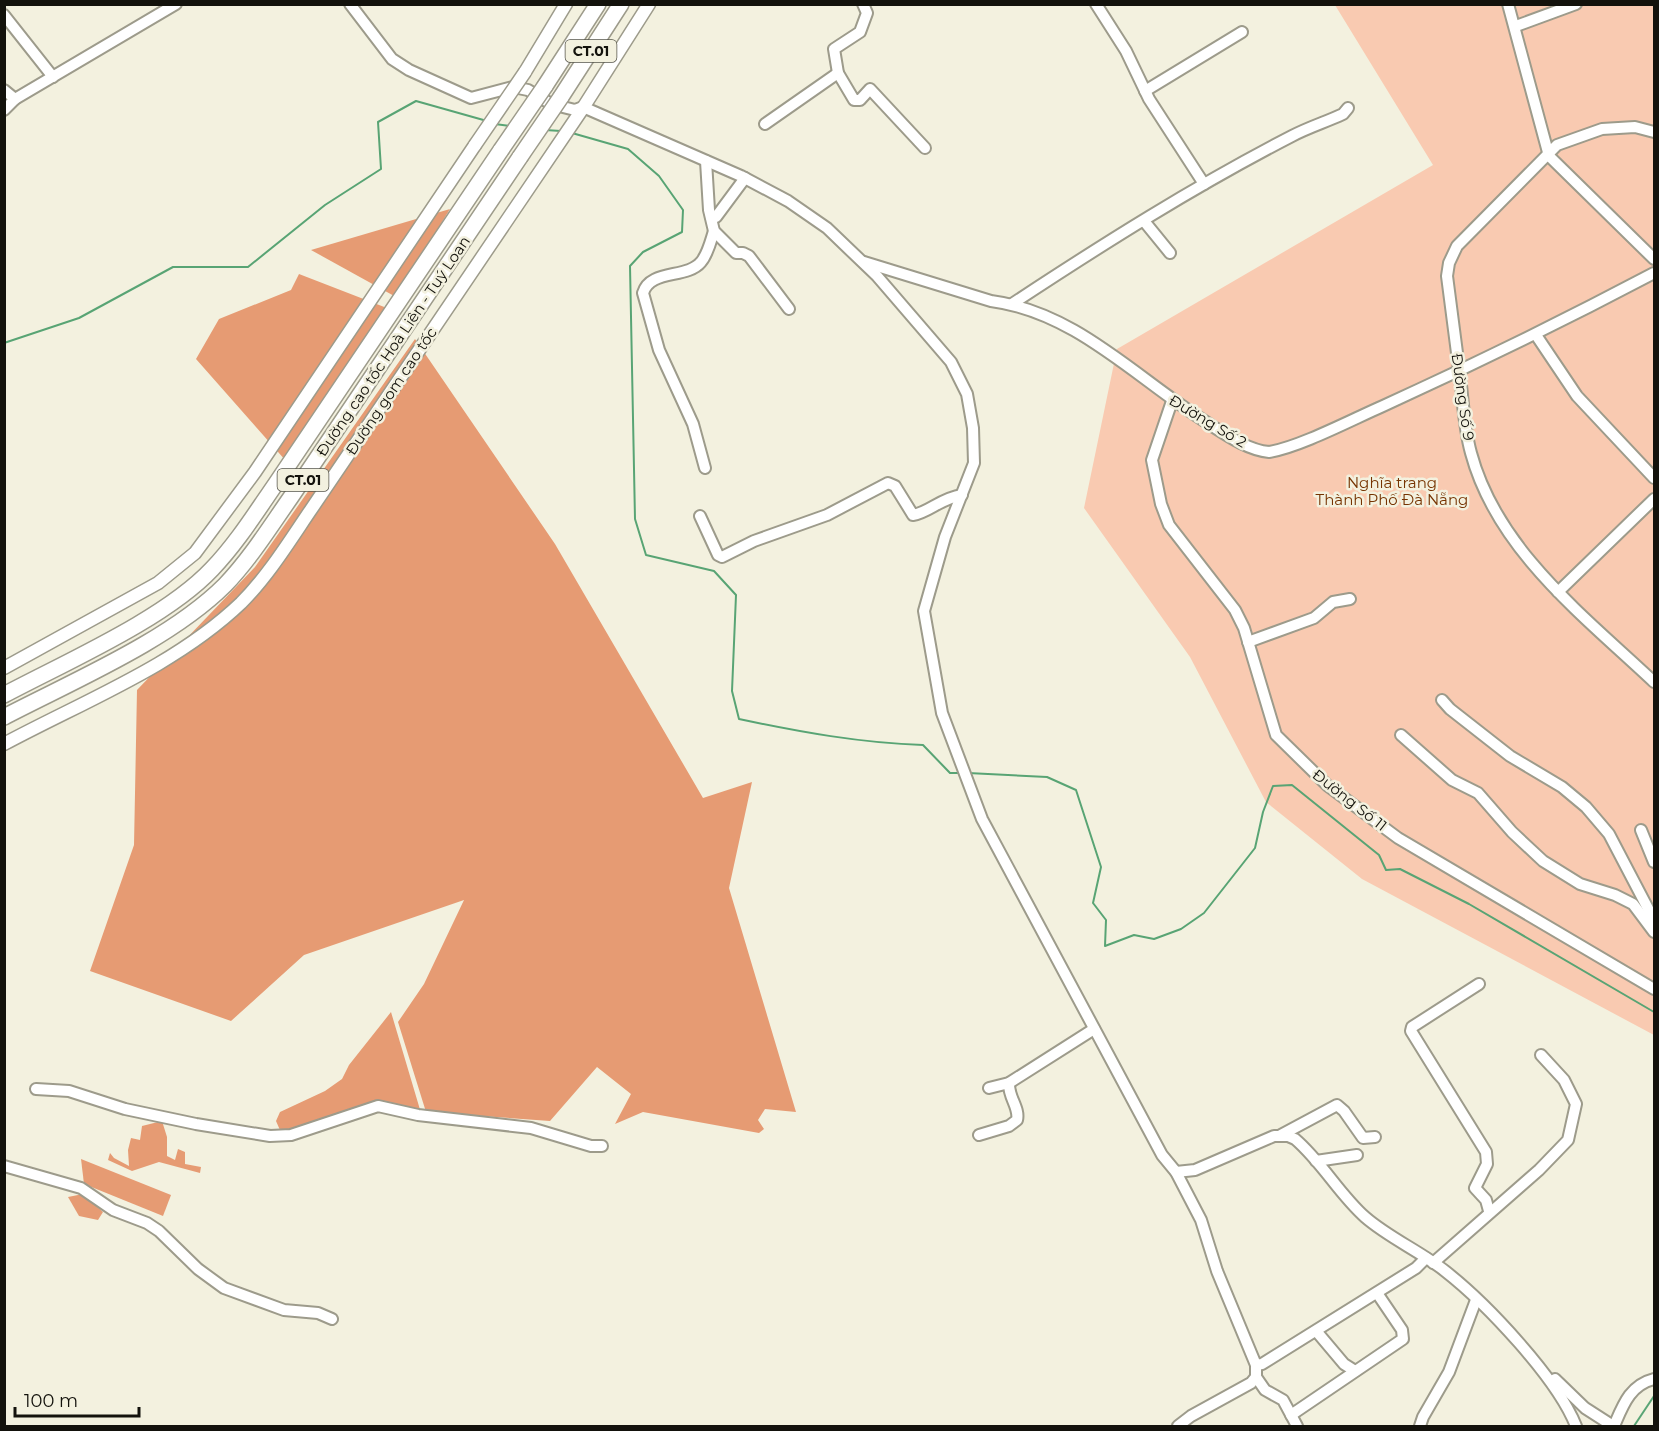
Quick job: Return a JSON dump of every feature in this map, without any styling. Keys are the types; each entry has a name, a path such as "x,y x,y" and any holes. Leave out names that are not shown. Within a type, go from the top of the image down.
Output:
{"highway":[{"name":"Đường cao tốc Hoà Liên - Tuý Loan","path":"4,695 171,603 210,571 239,537 282,475 598,4"},
{"name":"Đường cao tốc Hoà Liên - Tuý Loan","path":"4,717 131,650 183,618 224,585 255,549 291,497 561,97 621,4"}],"main road":[{"path":"4,668 158,583 195,553 255,472 525,72 566,4"},
{"name":"Đường gom cao tốc","path":"4,744 138,675 197,639 241,603 274,564 582,109 649,4"}],"street":[{"path":"4,111 15,99 176,4"},
{"path":"350,4 392,59 409,70 471,98 513,87 528,90 551,104 574,110 582,109 706,160 788,201 827,228 861,261 951,362 967,394 973,428 974,463 945,537 924,611 942,713 982,819 1162,1155 1176,1172 1201,1220 1217,1271 1256,1365 1256,1377 1265,1390 1283,1400 1297,1426"},
{"path":"863,4 867,13 862,29 834,49 838,73 854,100 860,100 870,89 926,148"},
{"path":"1096,4 1126,51 1145,91 1204,184"},
{"path":"1508,4 1516,26 1549,156 1654,259"},
{"path":"1516,26 1552,9 1576,4"},
{"path":"4,15 53,77"},
{"path":"1145,91 1242,32"},
{"path":"765,124 838,73"},
{"path":"4,90 15,99"},
{"path":"1012,304 1124,231 1204,184 1291,136 1343,114 1348,108"},
{"name":"Đường Số 9","path":"1654,132 1635,127 1594,130 1557,145 1549,156 1457,246 1449,263 1447,276 1467,439 1480,478 1517,543 1558,592 1654,682"},
{"path":"705,468 693,424 659,350 643,293 651,282 693,268 701,262 714,231 706,160"},
{"path":"716,217 745,178"},
{"path":"1144,221 1170,253"},
{"path":"714,231 736,253 749,256 789,309"},
{"name":"Đường Số 2","path":"861,261 991,301 1012,304 1046,316 1082,334 1172,401 1226,434 1255,449 1269,452 1349,421 1460,371 1536,335 1654,273"},
{"path":"1536,335 1576,396 1654,478"},
{"name":"Đường Số 11","path":"1172,401 1152,460 1161,504 1169,525 1235,610 1248,642 1276,735 1328,786 1411,846 1654,989"},
{"path":"700,516 718,555 722,557 754,541 827,515 883,484 891,483 895,486 913,515 942,500 962,495"},
{"path":"1558,592 1654,499"},
{"path":"1248,642 1314,618 1333,602 1350,598"},
{"path":"1442,700 1450,709 1510,756 1562,787 1587,807 1609,834 1654,920"},
{"path":"1401,735 1452,780 1478,793 1543,861 1580,884 1615,894 1633,904 1654,932"},
{"path":"1641,830 1654,862"},
{"path":"1479,984 1412,1027 1411,1031 1486,1152 1487,1164 1475,1188 1486,1200 1489,1211"},
{"path":"989,1088 1010,1083 1094,1029"},
{"path":"1256,1365 1262,1364 1317,1332 1430,1260 1539,1170 1568,1140 1576,1104 1564,1080 1541,1055"},
{"path":"979,1135 1009,1126 1017,1120 1019,1114 1011,1099 1010,1083"},
{"path":"36,1089 69,1091 125,1109 270,1136 291,1136 378,1106 418,1115 531,1128 591,1146 602,1146"},
{"path":"1176,1172 1195,1170 1265,1138 1281,1135 1337,1106 1344,1110 1363,1138 1375,1137"},
{"path":"1281,1135 1295,1139 1363,1215 1430,1260 1476,1300 1532,1359 1586,1408 1613,1426 1634,1388 1654,1379"},
{"path":"1316,1161 1357,1155"},
{"path":"4,1166 81,1188 113,1210 147,1223 159,1231 211,1280 231,1292 285,1310 318,1313 332,1319"},
{"path":"1291,1415 1383,1354 1404,1336 1377,1293"},
{"path":"1420,1426 1422,1417 1449,1372 1476,1300"},
{"path":"1317,1332 1344,1364 1355,1371"},
{"path":"1532,1359 1559,1394 1576,1426"},
{"path":"1178,1426 1191,1416 1238,1393 1256,1377"}],"green space":[{"name":"Nghĩa trang Thành Phố Đà Nẵng","path":"1335,5 1654,5 1654,1035 1362,879 1266,802 1190,657 1084,508 1117,349 1433,165"}],"shaded area":[{"path":"450,209 396,297 311,250"},
{"path":"299,274 392,310 286,461 196,359 219,319 291,290"},
{"path":"415,339 555,544 703,798 752,782 729,888 796,1112 765,1109 758,1120 764,1129 759,1133 643,1112 615,1124 631,1094 597,1067 550,1121 426,1112 398,1022 424,984 464,900 304,955 231,1021 90,971 134,845 137,690 255,567"},
{"path":"391,1012 421,1113 389,1106 283,1137 276,1121 280,1112 325,1091 342,1079 349,1065"},
{"path":"162,1121 167,1137 167,1156 175,1160 178,1149 185,1152 185,1164 201,1167 200,1173 159,1162 132,1171 108,1160 110,1153 114,1158 129,1166 128,1150 131,1138 140,1140 142,1126"},
{"path":"81,1159 171,1195 163,1216 84,1184"},
{"path":"83,1194 103,1212 98,1220 79,1216 68,1197"}],"waterway":[{"path":"4,343 79,318 173,267 248,267 325,205 381,169 378,122 416,101 487,121"},
{"path":"495,124 510,126"},
{"path":"545,130 561,131"},
{"path":"572,133 628,149 659,176 683,210 682,232 643,252 630,266 635,519 646,555 714,571 736,595 732,691 739,719 831,736 923,745 950,773 960,773"},
{"path":"968,773 1047,777 1076,790 1101,867 1093,903 1106,920 1105,946 1134,935 1154,939 1181,929 1204,913 1255,848 1263,812 1273,786 1292,785 1379,855 1386,870 1400,869 1469,904 1654,1012"},
{"path":"1634,1426 1654,1396"}]}
